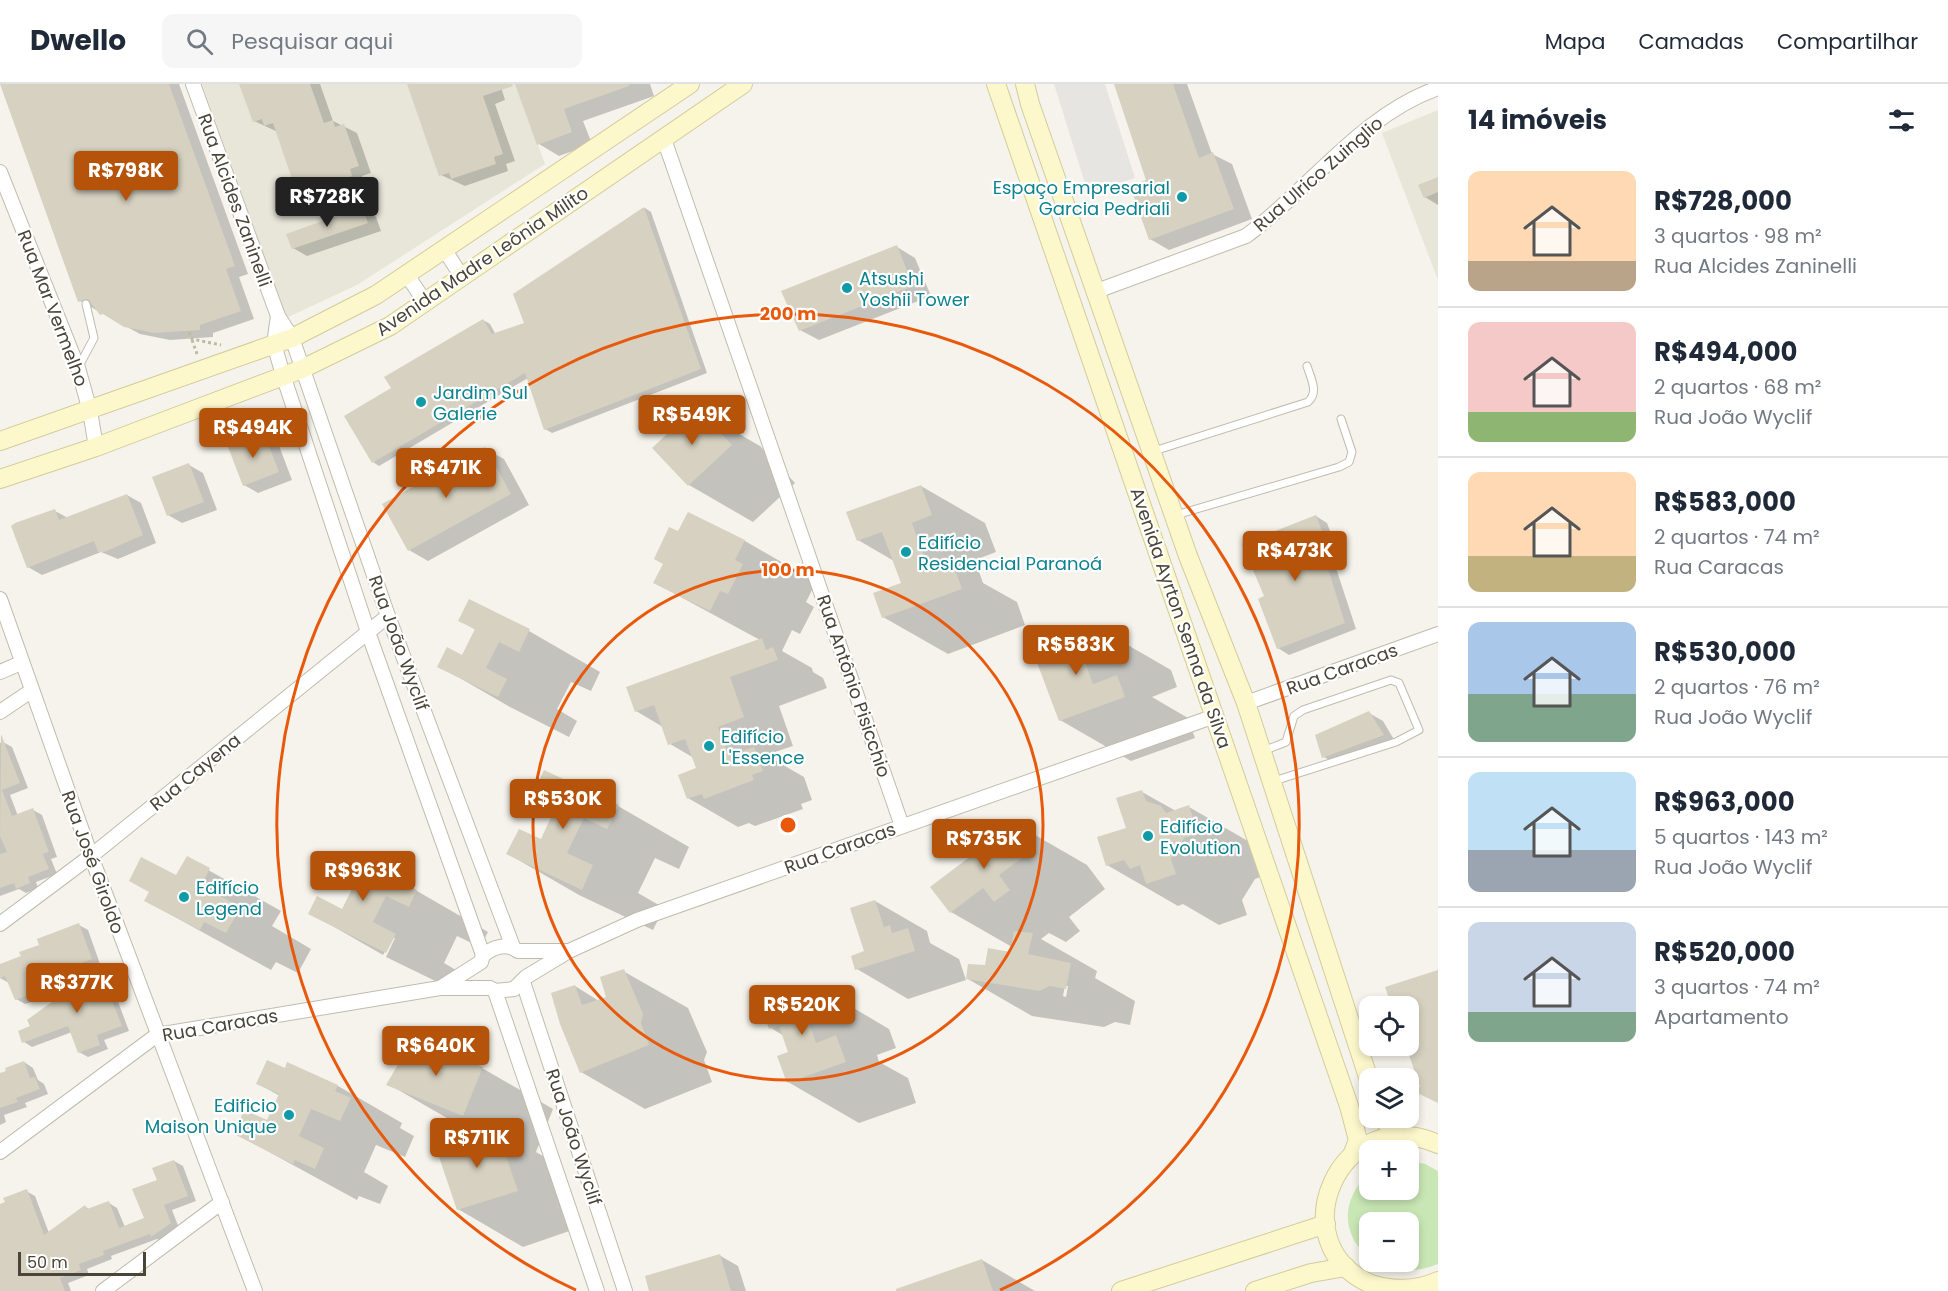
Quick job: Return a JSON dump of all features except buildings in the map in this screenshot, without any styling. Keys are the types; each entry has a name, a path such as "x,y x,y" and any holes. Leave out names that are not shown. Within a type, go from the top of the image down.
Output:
{"main road":[{"name":"Avenida Madre Leônia Milito","path":"0,479 96,447 302,369 390,326 743,84"},
{"name":"Avenida Ayrton Senna da Silva","path":"996,84 1356,1126 1358,1140 1353,1153"},
{"name":"Avenida Ayrton Senna da Silva","path":"1025,84 1151,452 1246,703 1365,1068"},
{"name":"Avenida Madre Leônia Milito","path":"0,441 292,338 376,295 679,88"},
{"path":"1391,1128 1398,1136"},
{"path":"1438,1144 1418,1137 1398,1136 1374,1141 1353,1153 1344,1162 1330,1185 1326,1198 1326,1224 1333,1247 1347,1267 1379,1287 1405,1291 1438,1281"},
{"path":"1122,1291 1326,1224"},
{"path":"1255,1291 1311,1273 1347,1267"}],"street":[{"name":"Rua Alcides Zaninelli","path":"193,84 278,316 292,338"},
{"name":"Rua Ulrico Zuinglio","path":"1095,292 1246,236 1266,221 1371,126 1393,110 1438,88"},
{"name":"Rua Antônio Pisicchio","path":"664,139 902,826"},
{"name":"Rua Mar Vermelho","path":"0,172 78,368 90,411 96,447"},
{"path":"444,249 462,276"},
{"path":"407,274 425,302"},
{"name":"Rua Alcides Zaninelli","path":"274,344 278,316"},
{"name":"Rua João Wyclif","path":"292,338 388,616 515,949 527,962 525,980 625,1291"},
{"name":"Rua João Wyclif","path":"274,344 368,632 482,958 480,975 492,990 597,1291"},
{"name":"Rua José Giroldo","path":"0,600 157,1035 255,1291"},
{"name":"Rua Cayena","path":"0,924 91,856 388,616"},
{"name":"Rua Caracas","path":"1246,703 1438,634"},
{"path":"0,672 21,663"},
{"path":"0,712 31,691"},
{"name":"Rua Caracas","path":"0,1152 157,1035 440,988 514,989 569,951 637,920 1215,716"},
{"name":"Rua Caracas","path":"440,988 497,947 569,951"},
{"path":"103,1291 222,1203"}],"lane":[{"path":"78,368 94,338 86,304"},
{"path":"1151,452 1308,402 1315,390 1307,366"},
{"path":"1174,516 1339,467 1349,462 1352,452 1341,419"},
{"path":"1262,752 1286,742 1294,716 1303,710 1391,680 1399,683 1419,730 1396,742 1271,782"}],"shaded area":[{"path":"202,84 516,84 545,164 357,285 286,318"},
{"path":"1054,84 1105,84 1135,178 1088,193"},
{"path":"1438,110 1438,280 1382,133"}],"green space":[{"path":"1419,1163 1438,1171 1438,1264 1419,1269 1419,1212 1359,1212 1359,1248 1350,1231 1348,1213 1354,1193 1359,1186 1359,1200 1419,1200"}],"place":[{"name":"Espaço Empresarial Garcia Pedriali","path":"1182,197"},
{"name":"Atsushi Yoshii Tower","path":"847,288"},
{"name":"Jardim Sul Galerie","path":"421,402"},
{"name":"Edifício Residencial Paranoá","path":"906,552"},
{"name":"Edifício L'Essence","path":"709,746"},
{"name":"Edifício Evolution","path":"1148,836"},
{"name":"Edifício Legend","path":"184,897"},
{"name":"Edificio Maison Unique","path":"289,1115"}]}
